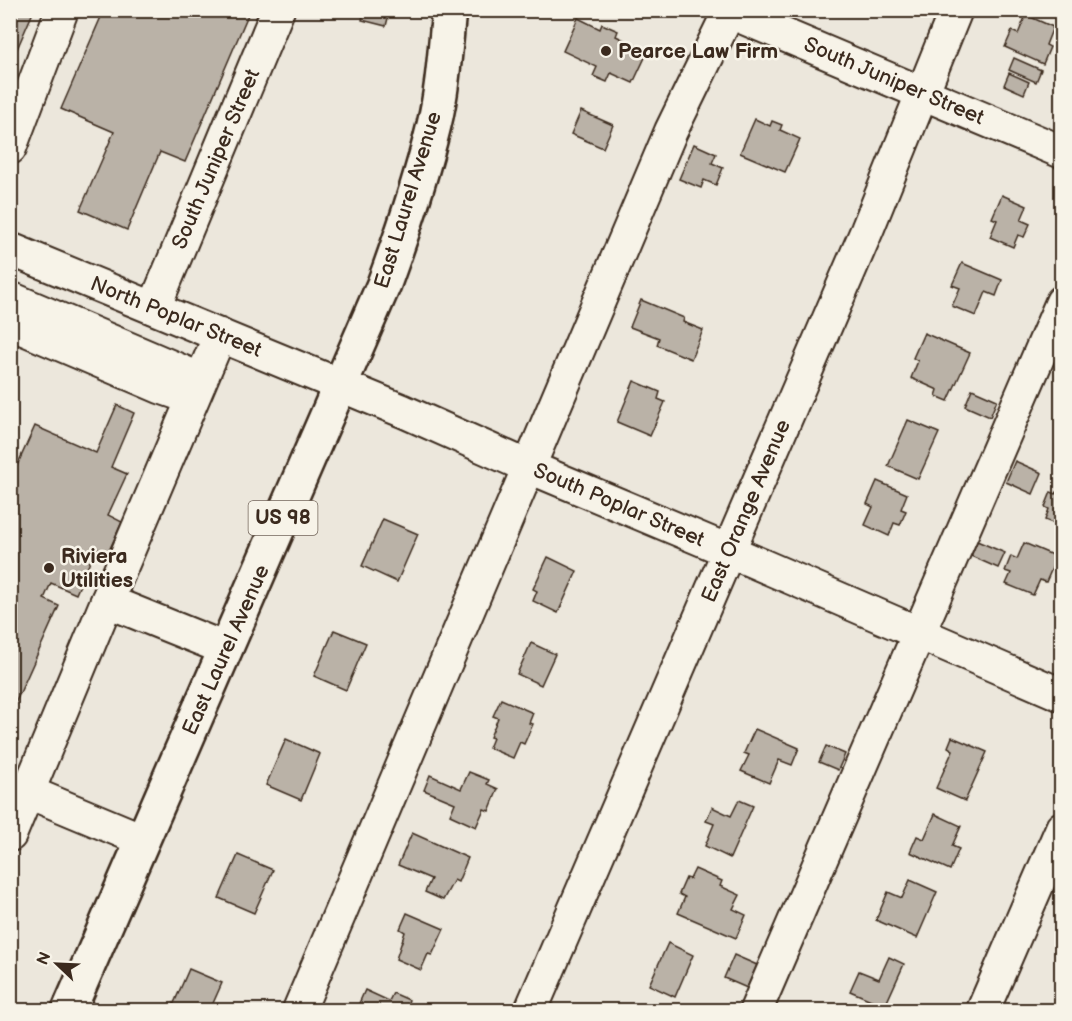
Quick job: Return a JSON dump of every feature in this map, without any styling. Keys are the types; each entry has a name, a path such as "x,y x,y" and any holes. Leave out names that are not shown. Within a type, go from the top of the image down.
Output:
{"main road":[{"name":"East Laurel Avenue","path":"69,1011 384,284 401,238 434,124 443,77 449,10"}],"street":[{"path":"10,148 62,10"},
{"name":"South Juniper Street","path":"154,308 278,10"},
{"name":"East Orange Avenue","path":"531,1011 867,231 956,10"},
{"path":"299,1011 671,131 727,11"},
{"name":"South Juniper Street","path":"727,11 1062,152"},
{"name":"North Poplar Street","path":"10,249 341,386"},
{"path":"10,298 196,389"},
{"path":"756,1011 1062,302"},
{"path":"10,323 160,387 196,389"},
{"path":"10,835 220,335"},
{"name":"South Poplar Street","path":"341,386 1062,695"},
{"path":"107,601 226,649"},
{"path":"28,792 143,840"},
{"path":"983,1011 1062,828"}],"building":[{"path":"10,10 34,10 10,65"},
{"path":"104,10 250,10 185,162 160,152 127,230 80,210 114,132 61,109"},
{"path":"364,10 390,10 386,26 362,20"},
{"path":"1026,15 1053,27 1046,45 1050,47 1043,64 1005,47 1012,31 1018,34"},
{"name":"Pearce Law Firm","path":"578,18 600,29 602,24 618,31 616,36 648,51 633,83 611,73 607,82 593,76 597,67 563,51"},
{"path":"1014,58 1041,70 1036,82 1009,70"},
{"path":"1009,73 1029,82 1024,94 1004,85"},
{"path":"581,111 613,125 603,148 571,134"},
{"path":"755,119 770,126 772,121 782,125 780,130 800,139 785,172 740,153"},
{"path":"694,144 716,154 712,163 723,168 716,185 704,180 701,188 679,179"},
{"path":"1002,195 1027,206 1021,220 1030,224 1024,237 1018,235 1013,247 990,237 997,220 992,218"},
{"path":"962,263 1002,280 996,296 986,292 976,316 952,306 960,288 952,285"},
{"path":"641,300 684,318 683,322 703,330 691,359 657,345 659,338 630,327"},
{"path":"924,333 970,353 948,401 936,396 938,390 911,378 918,361 913,358"},
{"path":"634,381 660,392 658,399 665,402 650,436 617,422"},
{"path":"972,389 997,400 990,417 965,406"},
{"name":"Riviera Utilities","path":"117,405 134,413 111,467 127,474 108,515 122,522 108,553 96,548 76,594 51,583 44,599 59,606 10,715 10,481 35,426 96,453"},
{"path":"908,420 939,433 918,479 888,466"},
{"path":"1015,461 1042,473 1033,494 1006,482"},
{"path":"877,481 907,494 901,509 906,511 900,525 894,523 889,536 865,525 873,507 867,504"},
{"path":"1062,482 1062,527 1045,520 1049,509 1045,507 1051,492 1056,494"},
{"path":"383,519 418,534 397,582 362,566"},
{"path":"977,541 1005,553 998,568 971,556"},
{"path":"1024,543 1057,557 1046,582 1040,580 1033,595 1006,584 1011,573 1005,571 1011,556 1017,559"},
{"path":"548,557 577,571 558,613 533,601 537,591 533,589"},
{"path":"334,630 366,643 346,690 314,676"},
{"path":"531,643 555,654 541,685 517,674"},
{"path":"501,699 533,713 529,723 533,724 524,744 520,742 513,758 489,748 493,738 490,737 498,718 493,716"},
{"path":"755,729 799,748 792,765 779,760 769,783 741,771 749,755 744,753"},
{"path":"952,737 987,752 965,801 936,788 953,750 948,747"},
{"path":"286,739 320,754 301,800 266,785"},
{"path":"826,746 845,754 838,770 819,762"},
{"path":"469,772 489,780 487,784 498,789 489,811 484,809 476,827 450,815 455,803 424,790 430,775 461,789"},
{"path":"739,800 753,806 730,858 705,846 714,824 706,821 712,807 731,816"},
{"path":"935,814 961,826 952,846 959,849 950,870 910,852 917,836 924,839"},
{"path":"412,833 468,858 458,882 454,880 443,900 425,892 431,879 398,865"},
{"path":"238,855 273,870 254,913 219,898"},
{"path":"695,869 722,881 720,886 740,895 733,909 746,915 736,938 678,913 685,897 679,894 686,878 690,879"},
{"path":"910,880 937,892 917,938 876,920 888,892 902,898"},
{"path":"407,913 444,929 432,955 428,954 421,970 396,959 405,932 400,929"},
{"path":"668,943 693,955 675,997 649,985"},
{"path":"734,955 757,965 747,988 724,978"},
{"path":"889,957 904,964 885,1006 850,991 859,971 879,979"},
{"path":"189,969 222,983 210,1010 171,1010"},
{"path":"365,990 389,1001 393,993 409,1000 406,1008 411,1010 356,1010"}],"place":[{"name":"Pearce Law Firm","path":"606,51"},
{"name":"Riviera Utilities","path":"49,568"}]}
